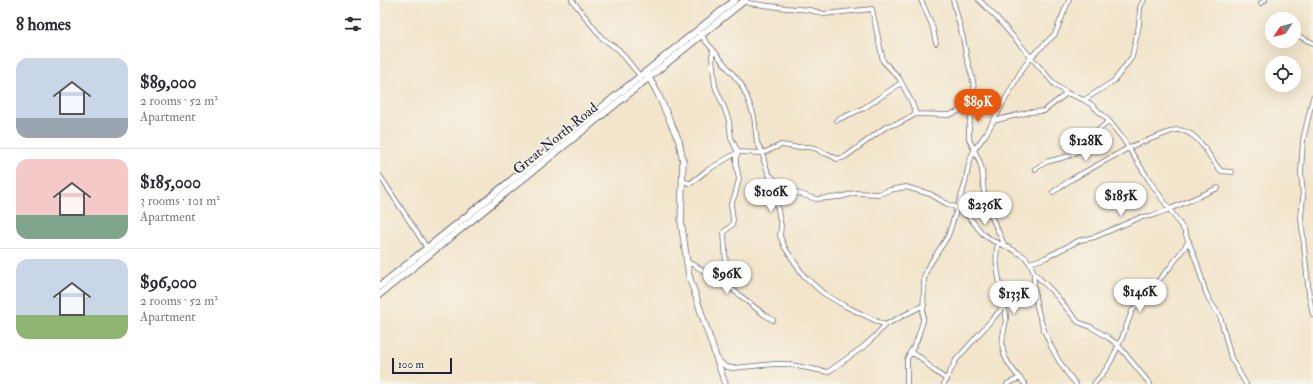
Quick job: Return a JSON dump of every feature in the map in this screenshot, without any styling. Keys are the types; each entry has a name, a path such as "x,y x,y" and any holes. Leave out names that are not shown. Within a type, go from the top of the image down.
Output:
{"main road":[{"name":"Great North Road","path":"380,294 699,33 735,0"},
{"name":"Great North Road","path":"699,33 747,1"},
{"name":"Great North Road","path":"381,283 427,248 640,76 648,75"}],"street":[{"path":"572,0 602,38 619,50 640,76"},
{"path":"921,0 932,25 936,43"},
{"path":"953,0 973,80 969,139 982,170 984,194 987,207 1005,246"},
{"path":"979,0 1055,85 1067,93 1084,100 1109,121 1129,148 1149,180 1184,230 1210,303 1220,316 1231,358 1246,384"},
{"path":"907,384 906,364 921,328 924,305 924,277 928,267 948,236 958,208 969,163 974,150 980,143 1021,71 1031,57 1055,34 1069,0"},
{"path":"1084,100 1114,81 1132,57 1140,7 1144,0"},
{"path":"747,1 786,8 810,10 824,14 872,9 883,61 887,67 894,72 912,103 916,114"},
{"path":"699,33 741,84 747,97 754,116 758,142 770,175 778,208 782,243 804,276 828,296 845,306 885,325"},
{"path":"1301,37 1313,43"},
{"path":"713,50 712,57 715,86 729,121 731,138 738,152 736,164 739,179 735,195 730,204 734,220 732,225 724,232 727,283"},
{"path":"648,75 679,141 683,161 682,221 689,276 725,384"},
{"path":"837,120 864,108 900,83"},
{"path":"993,120 1030,112 1044,112 1067,93"},
{"path":"1313,97 1303,140 1301,172 1303,198 1301,217 1309,295 1313,315"},
{"path":"683,181 691,183 706,171 738,152 763,153 781,145 810,147 839,159 845,157 887,126 899,123 916,114 949,115 972,103"},
{"path":"1036,168 1046,162 1075,153 1109,121"},
{"path":"1053,192 1072,179 1129,148 1175,130 1181,130 1199,141 1221,171 1232,172"},
{"path":"770,175 784,188 791,192 816,199 840,197 855,193 879,194 906,187 930,194 949,205 958,208 968,216 982,234 1025,257 1030,263 1034,273 1054,293 1078,322 1090,327 1118,345 1150,384"},
{"path":"380,176 427,248"},
{"path":"1030,263 1045,258 1080,240 1096,238 1140,217 1151,216 1170,209 1218,188"},
{"path":"1094,384 1107,368 1122,338 1132,311 1171,266 1188,241"},
{"path":"998,243 996,259 1006,319 1002,343 1003,351 1025,384"},
{"path":"687,262 708,274 720,277 762,314 772,320"},
{"path":"1034,273 1033,284 1036,302 1049,344 1064,370 1076,384"},
{"path":"717,360 726,367 733,368 786,364 828,372 864,347 885,325 924,305"},
{"path":"944,384 956,360 1004,306"},
{"path":"910,352 921,358 932,369 947,380"},
{"path":"1007,384 1020,378"}]}
